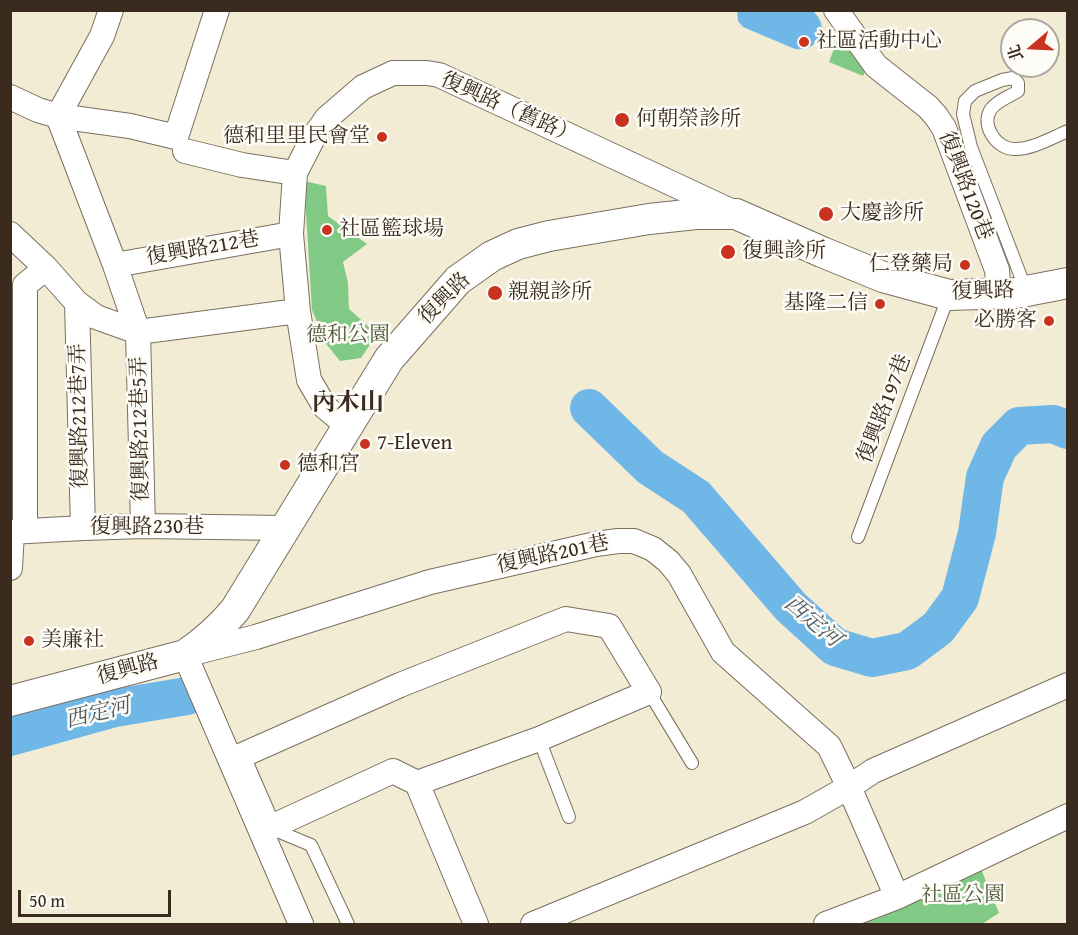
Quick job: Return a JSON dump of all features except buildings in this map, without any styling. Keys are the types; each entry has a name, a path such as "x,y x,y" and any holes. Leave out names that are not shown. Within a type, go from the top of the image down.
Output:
{"street":[{"path":"58,116 102,36 111,10"},
{"path":"10,97 58,116 130,126 176,137 217,10"},
{"name":"復興路120巷","path":"836,10 876,66 928,107 940,122 997,270 1012,292"},
{"name":"復興路（舊路）","path":"348,426 325,407 309,380 298,311 291,234 295,173 313,138 327,118 363,87 393,73 439,75 736,214"},
{"name":"復興路212巷","path":"58,116 138,332"},
{"path":"185,151 242,165 295,173"},
{"name":"復興路","path":"10,701 185,655 222,626 235,610 389,358 458,280 492,256 518,244 549,236 650,219 696,214 736,214 883,277 950,295 1012,292 1068,283"},
{"path":"10,234 46,268 77,303 96,317 138,332 298,311"},
{"name":"復興路212巷","path":"115,265 291,234"},
{"path":"10,568 16,532 25,285 46,268"},
{"name":"復興路212巷7弄","path":"77,303 83,528"},
{"name":"復興路212巷5弄","path":"138,332 143,526"},
{"name":"復興路230巷","path":"16,532 143,526 284,528"},
{"name":"復興路201巷","path":"185,655 256,638 430,582 596,544 634,541 653,549 679,574 723,652 829,746 897,897"},
{"path":"235,610 256,638"},
{"path":"417,783 539,738 649,692 609,626 566,619 400,685 238,757 269,828 393,771 417,783 476,924"},
{"path":"185,655 302,924"},
{"path":"534,924 805,812 873,771 1068,685"},
{"path":"826,924 897,897 1068,816"}],"lane":[{"path":"1012,292 971,147 963,114 965,101 975,91 1013,78 1018,83 1018,91 998,102 990,111 987,122 991,134 999,144 1008,149 1028,147 1068,131"},
{"name":"復興路197巷","path":"858,537 950,295"},
{"path":"649,692 692,763"},
{"path":"539,738 569,817"},
{"path":"269,828 312,845 348,924"}],"green space":[{"path":"844,22 871,60 863,76 829,62"},
{"name":"德和公園","path":"304,181 326,186 328,216 367,244 343,262 348,283 349,309 377,334 361,358 340,361 327,345 312,310"},
{"name":"社區公園","path":"977,859 999,913 982,924 841,924"}],"water":[{"path":"737,11 813,11 818,17 822,31 816,43 810,47 795,49 743,27 738,21"}],"waterway":[{"name":"西定河","path":"589,408 650,467 696,497 791,607 835,647 872,658 907,651 938,628 960,598 977,533 985,477 999,446 1019,426 1053,424 1068,430"},
{"name":"西定河","path":"10,737 115,708 187,696"}],"place":[{"name":"社區活動中心","path":"804,42"},
{"name":"何朝榮診所","path":"622,120"},
{"name":"德和里里民會堂","path":"382,137"},
{"name":"大慶診所","path":"826,214"},
{"name":"社區籃球場","path":"327,230"},
{"name":"復興診所","path":"728,252"},
{"name":"仁登藥局","path":"965,265"},
{"name":"親親診所","path":"495,293"},
{"name":"基隆二信","path":"880,304"},
{"name":"必勝客","path":"1049,321"},
{"name":"7-Eleven","path":"365,444"},
{"name":"德和宮","path":"285,465"},
{"name":"美廉社","path":"29,641"}],"district":[{"name":"內木山","path":"348,404"}]}
